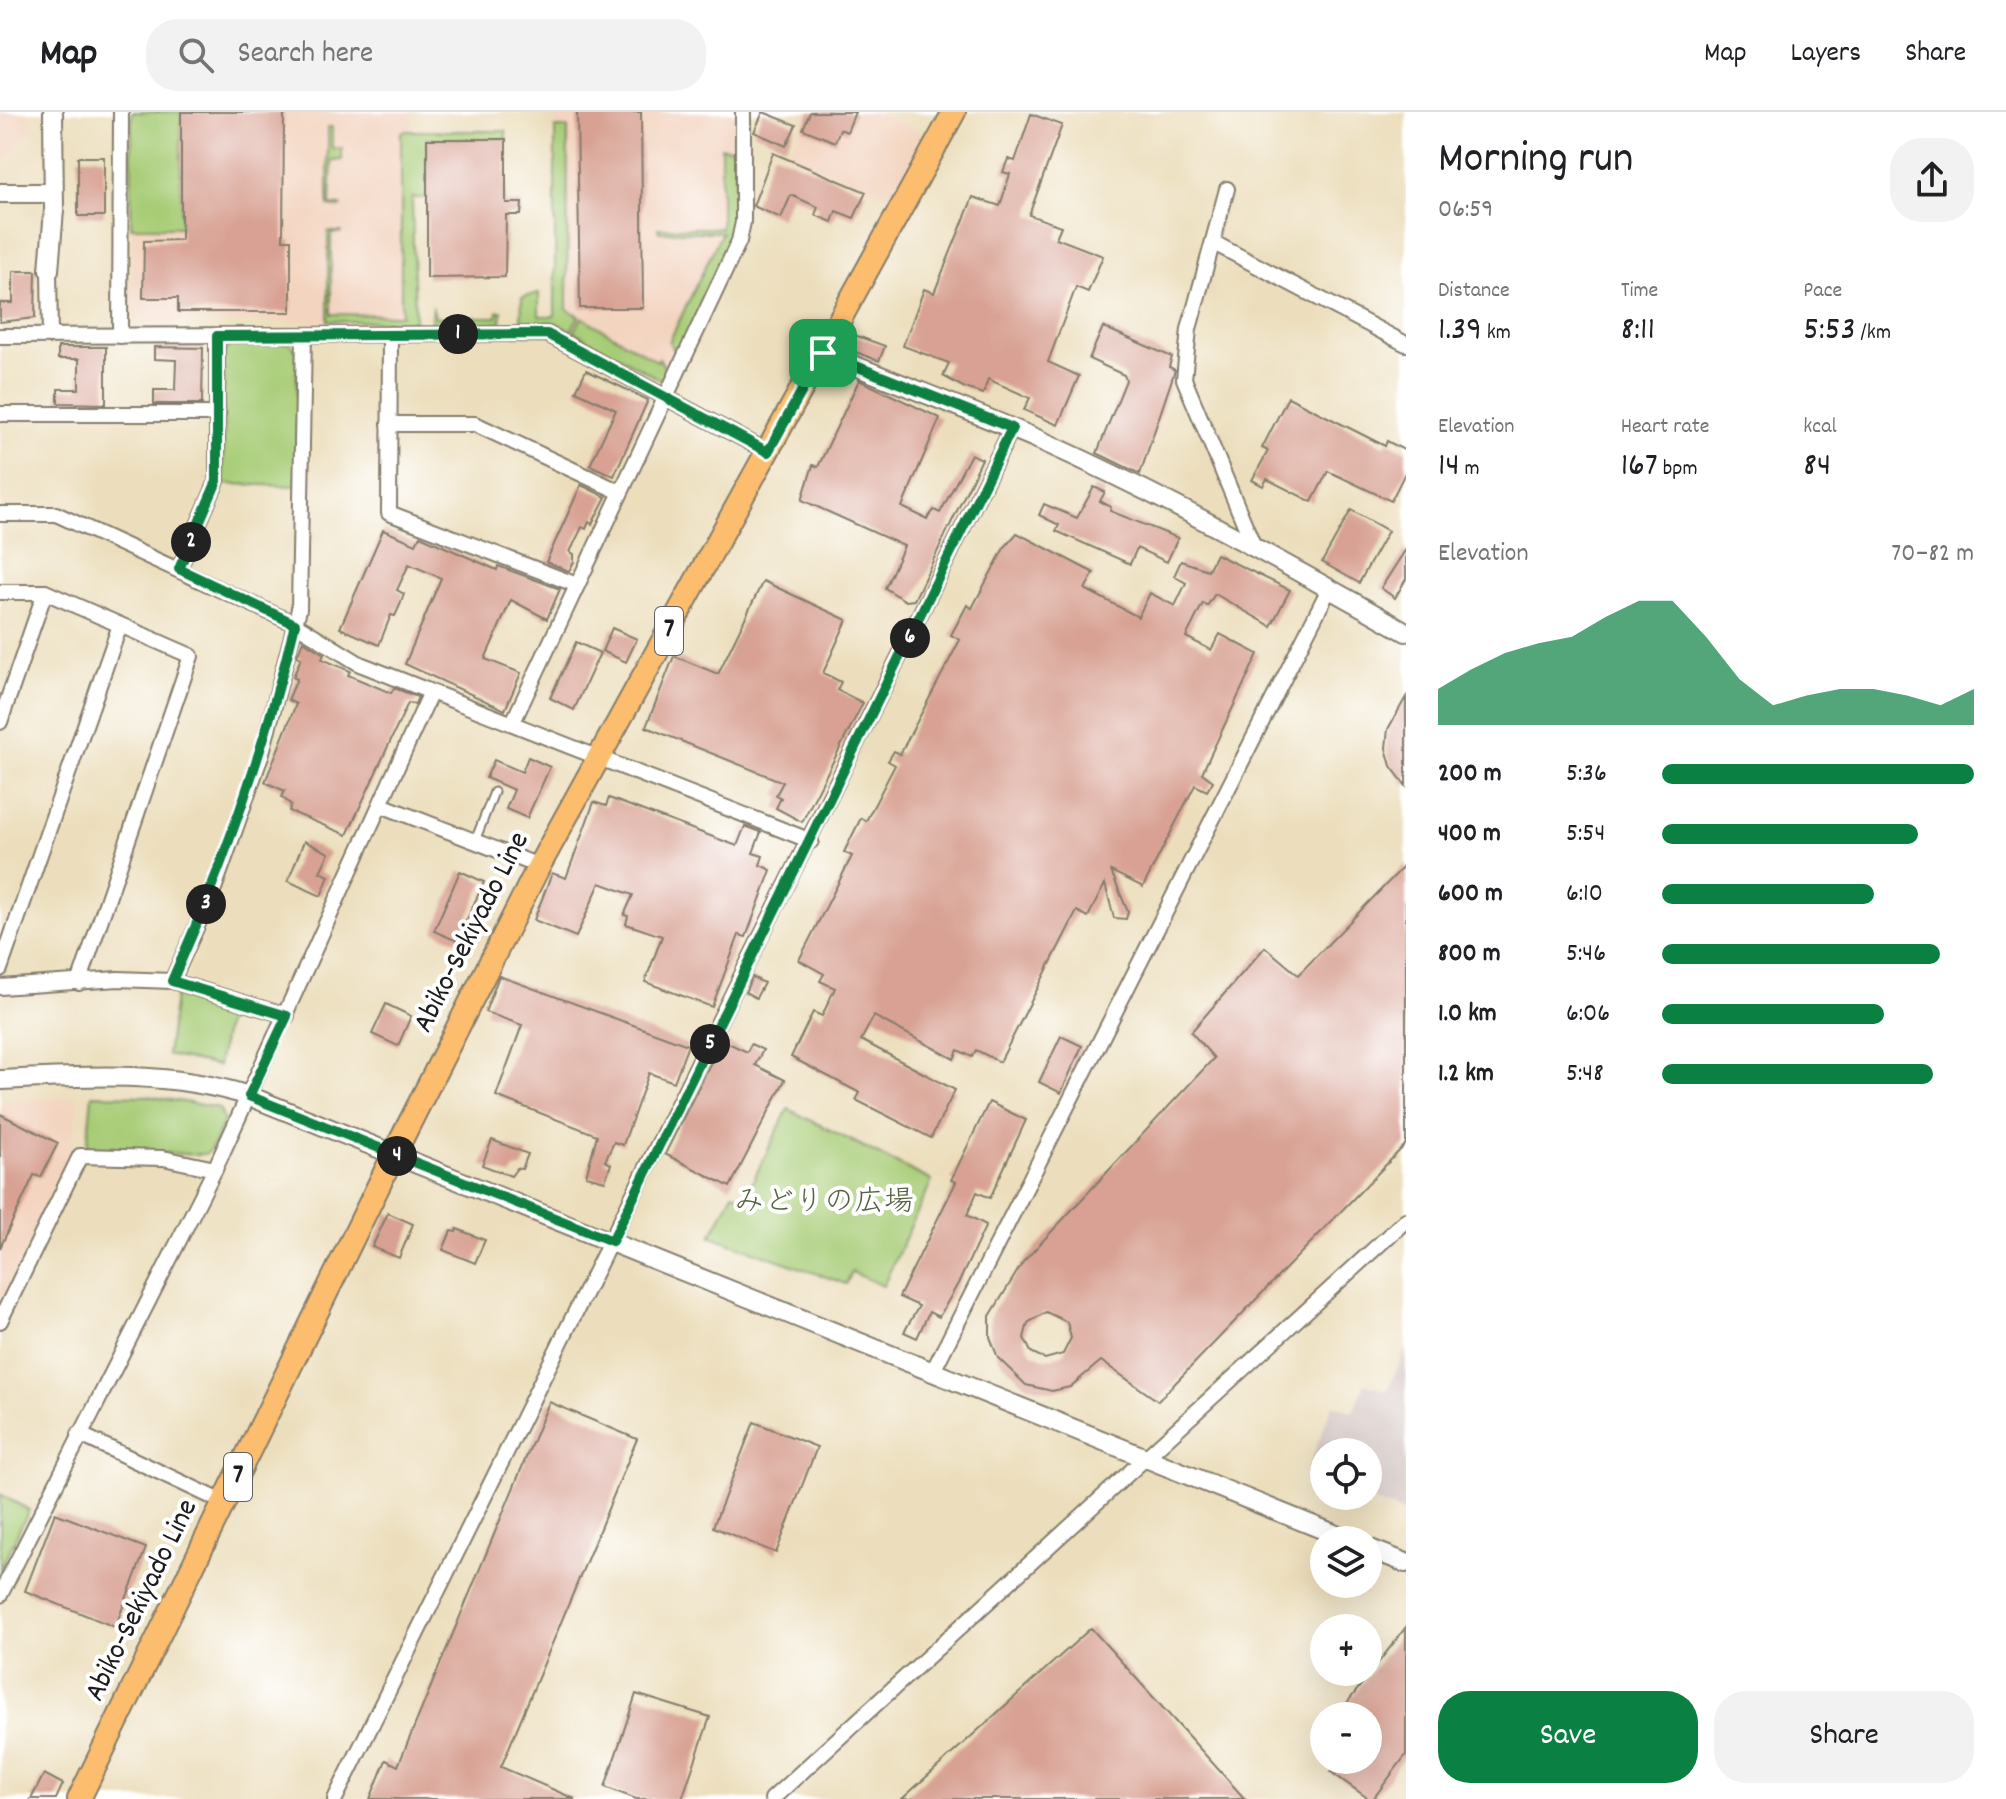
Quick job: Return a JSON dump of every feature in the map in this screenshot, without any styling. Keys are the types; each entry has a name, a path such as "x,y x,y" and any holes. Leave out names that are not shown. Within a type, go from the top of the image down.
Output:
{"main road":[{"name":"Abiko-Sekiyado Line","path":"79,1799 394,1154 539,866 954,112"}],"street":[{"path":"50,336 53,112"},
{"path":"120,336 121,112"},
{"path":"513,722 742,232 743,112"},
{"path":"1227,189 1189,329 1184,379 1256,549"},
{"path":"0,193 53,193"},
{"path":"1214,243 1406,344"},
{"path":"390,334 389,513 577,585"},
{"path":"0,336 547,334 768,452"},
{"path":"172,981 215,886 261,756 299,609 304,489 304,335"},
{"path":"179,569 217,481 217,336"},
{"path":"823,353 1012,428 1162,499 1406,632"},
{"path":"0,414 218,414"},
{"path":"389,424 475,424 620,492"},
{"path":"335,1799 811,841 1012,428"},
{"path":"0,514 56,514 295,624 360,664 811,841"},
{"path":"933,1371 1329,589"},
{"path":"0,592 45,592 191,656 79,983"},
{"path":"0,722 45,592"},
{"path":"0,969 120,625"},
{"path":"0,1595 215,1169 287,1016 431,692"},
{"path":"381,805 539,866"},
{"path":"0,987 118,979 172,981 287,1016"},
{"path":"0,1080 150,1075 218,1086 249,1096 1314,1526"},
{"path":"0,1321 80,1156 163,1158 215,1169"},
{"path":"772,1799 1406,1220"},
{"path":"79,1434 225,1503"},
{"path":"1382,1554 1406,1563"}],"lane":[{"path":"475,841 494,792"}],"shaded area":[{"path":"0,112 30,112 30,135 0,166"},
{"path":"132,112 412,112 415,322 140,322 131,314"},
{"path":"555,112 736,112 736,226 669,375 659,379 554,322"},
{"path":"807,112 873,112 926,134 892,198 790,155"},
{"path":"78,1097 71,1154 0,1305 0,1102"},
{"path":"1406,1348 1406,1514 1382,1504 1382,1438 1320,1438 1333,1404 1353,1412 1365,1383 1387,1391"}],"green space":[{"path":"132,112 181,112 181,227 131,227"},
{"path":"328,127 332,127 332,148 342,149 342,160 332,161 330,205 342,206 340,208 328,206"},
{"path":"555,128 568,128 567,309 579,316 571,331 554,322 521,322 522,297 539,293 539,316 555,316"},
{"path":"506,131 506,139 427,139 427,198 412,198 415,322 328,321 328,232 342,232 331,234 331,314 401,315 401,133"},
{"path":"721,147 731,148 736,155 734,237 678,356 669,342 722,232 659,232 658,228 721,228"},
{"path":"432,305 435,317 497,317 498,311 502,311 501,323 431,323"},
{"path":"582,317 657,361 659,358 669,375 659,379 574,332"},
{"path":"233,342 289,343 297,351 297,486 223,484 224,351"},
{"path":"176,989 230,1002 218,1066 167,1055"},
{"path":"92,1095 147,1096 219,1108 224,1120 207,1153 87,1148"},
{"name":"みどりの広場","path":"788,1109 932,1181 883,1286 852,1272 846,1284 711,1236 733,1193 745,1197"},
{"path":"0,1494 29,1510 0,1570"}],"building":[{"path":"181,112 284,112 283,240 291,240 291,312 178,312 178,298 143,298 144,241 181,240"},
{"path":"577,112 641,112 643,308 580,308"},
{"path":"763,112 796,125 786,146 754,132"},
{"path":"810,112 855,112 847,132 840,129 835,142 803,129"},
{"path":"1031,114 1062,125 1029,215 1061,226 1056,238 1103,256 1088,292 1076,287 1048,362 1079,376 1058,425 1024,410 1030,398 988,379 983,394 963,387 943,376 949,363 903,346 924,289 934,293 973,197 1000,206 1010,174 1003,172 1008,159 1015,161"},
{"path":"427,139 506,139 506,203 522,203 521,215 506,215 505,277 427,278"},
{"path":"773,153 866,192 854,218 836,211 832,222 815,215 818,207 791,195 781,218 753,206"},
{"path":"78,157 104,157 104,216 78,216"},
{"path":"13,271 36,271 35,318 0,322 0,303 13,303"},
{"path":"1103,327 1172,357 1169,367 1175,370 1140,474 1097,453 1126,380 1124,375 1089,359"},
{"path":"849,333 885,346 879,361 845,348"},
{"path":"58,347 106,347 106,404 58,403 58,389 79,389 79,359 58,359"},
{"path":"154,347 203,348 202,404 154,404 154,390 175,390 176,360 154,359"},
{"path":"586,370 648,400 614,476 590,465 616,410 576,391"},
{"path":"859,380 940,418 902,507 927,519 934,510 940,513 971,454 982,459 914,600 906,601 885,588 904,546 802,500 813,465 818,467"},
{"path":"1288,397 1385,446 1387,441 1406,451 1406,471 1391,501 1328,471 1312,502 1267,479 1263,486 1252,480 1268,451 1262,448"},
{"path":"581,485 606,497 592,524 589,522 586,529 582,527 570,552 574,554 574,562 569,571 546,562"},
{"path":"1094,487 1105,492 1100,501 1111,507 1110,511 1178,538 1167,562 1137,548 1130,564 1056,531 1059,525 1039,515 1044,504 1077,518"},
{"path":"1351,510 1388,531 1359,583 1322,562"},
{"path":"383,530 416,544 420,536 497,570 498,566 560,589 547,619 511,600 485,659 521,673 505,710 405,664 441,578 409,564 397,590 404,594 400,605 395,616 391,615 379,645 340,628"},
{"path":"1017,533 1094,573 1085,589 1138,617 1150,593 1175,606 1186,583 1174,576 1181,561 1208,570 1216,554 1290,590 1271,626 1215,594 1207,606 1203,603 1186,637 1211,650 1220,634 1258,654 1202,773 1213,781 1207,791 1195,785 1143,887 1111,871 1128,912 1126,919 1114,918 1105,884 1088,917 1077,911 1000,1062 976,1050 972,1057 958,1050 954,1059 874,1016 861,1040 955,1090 931,1138 856,1100 860,1093 791,1057 813,1012 822,1016 835,988 820,981 824,974 799,960 852,856 844,852 861,818 866,821 895,765 888,761 894,751 900,754 960,640 951,635 967,605 972,608 1004,548"},
{"path":"1406,549 1406,579 1395,598 1381,588"},
{"path":"763,581 847,620 823,673 841,682 837,690 863,703 802,822 776,808 781,798 776,795 783,782 646,727 674,656 718,674"},
{"path":"612,628 637,639 626,662 602,651"},
{"path":"303,641 324,654 322,659 350,671 348,675 391,693 394,688 418,697 415,704 408,703 347,835 289,811 291,805 282,797 285,791 265,782 296,704 288,700 297,679 293,677 301,658 297,656"},
{"path":"576,642 600,653 574,710 550,698"},
{"path":"1406,697 1406,786 1391,766 1386,748 1388,729"},
{"path":"528,757 550,767 527,818 506,809 514,790 486,778 494,760 522,772"},
{"path":"609,798 737,846 745,826 761,832 753,853 763,856 760,865 771,870 746,937 739,935 712,1007 645,982 662,936 626,924 628,916 624,915 633,895 600,883 576,937 534,920 552,873 566,878 594,802 606,806"},
{"path":"304,841 329,853 320,872 329,876 321,896 288,881"},
{"path":"1406,864 1406,1144 1158,1401 1101,1361 1070,1387 1052,1391 1026,1385 998,1358 990,1337 990,1316 1023,1262 1214,1058 1191,1032 1265,947 1298,975","holes":["1046,1312 1067,1322 1071,1338 1063,1354 1045,1359 1031,1352 1024,1338 1028,1323"]},
{"path":"460,871 484,882 457,941 434,931"},
{"path":"499,976 688,1045 674,1082 649,1073 623,1145 614,1142 605,1161 611,1164 605,1181 586,1176 597,1135 496,1096 522,1025 485,1012"},
{"path":"752,977 764,983 756,998 745,992"},
{"path":"386,1004 411,1016 398,1046 372,1034"},
{"path":"1061,1036 1082,1046 1061,1093 1039,1082"},
{"path":"722,1040 747,1052 751,1044 763,1050 755,1065 785,1080 730,1187 665,1154"},
{"path":"989,1102 1026,1120 990,1198 977,1192 967,1215 986,1225 960,1280 939,1317 929,1312 917,1338 904,1332 919,1306 899,1297 956,1182 951,1180"},
{"path":"0,1114 58,1143 41,1177 34,1175 0,1248"},
{"path":"492,1140 528,1154 522,1169 517,1168 511,1176 482,1165"},
{"path":"388,1213 413,1224 399,1258 372,1247"},
{"path":"457,1229 485,1240 475,1263 443,1250 451,1231 456,1232"},
{"path":"549,1402 637,1439 501,1767 575,1799 370,1799 386,1760 398,1766"},
{"path":"754,1422 817,1447 776,1553 713,1527"},
{"path":"55,1513 146,1548 115,1627 25,1591"},
{"path":"1406,1627 1406,1755 1373,1799 1369,1799 1334,1774 1382,1774 1382,1702 1348,1702 1360,1686 1382,1686 1382,1658"},
{"path":"1091,1628 1245,1799 902,1799"},
{"path":"636,1694 710,1717 682,1799 636,1799 605,1787"},
{"path":"44,1774 63,1784 56,1799 31,1799"}],"route":[{"path":"547,334 768,452 823,353 1012,428 612,1241 249,1096 287,1016 172,981 215,886 261,756 295,624 179,569 217,481 217,336 547,334"}]}
